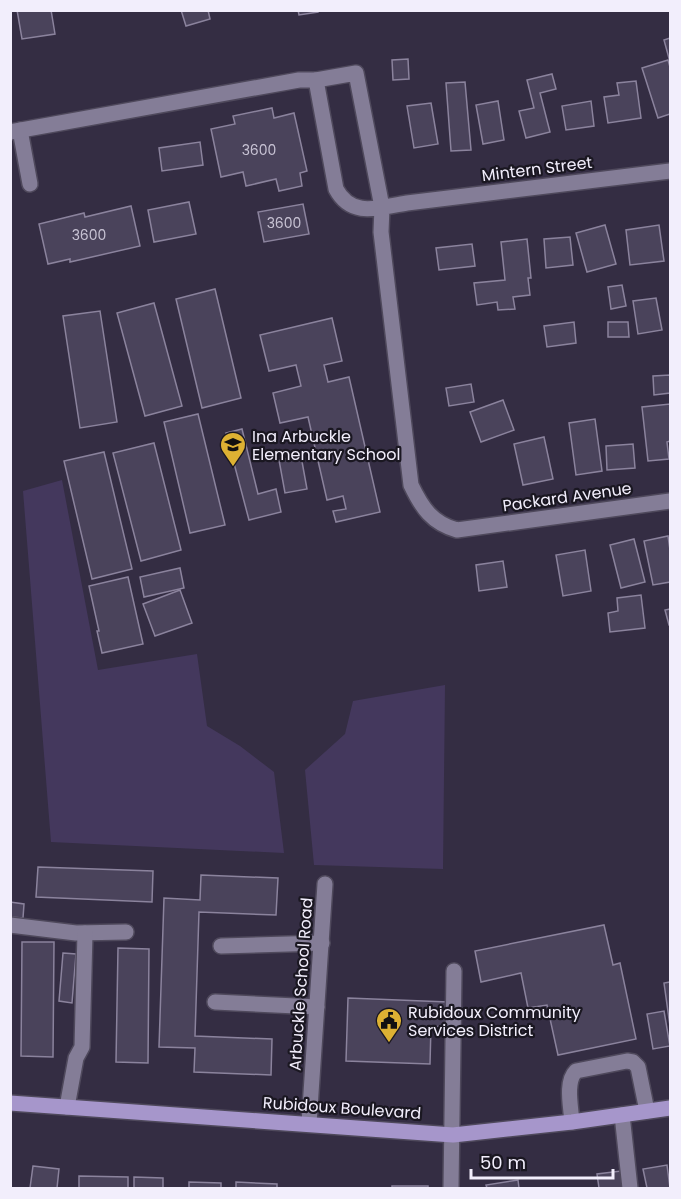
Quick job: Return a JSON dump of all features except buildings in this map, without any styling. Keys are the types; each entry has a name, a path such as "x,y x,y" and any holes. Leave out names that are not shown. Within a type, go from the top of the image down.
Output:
{"main road":[{"name":"Rubidoux Boulevard","path":"10,1103 453,1135 670,1108"}],"street":[{"name":"Packard Avenue","path":"316,80 356,73 382,207 381,232 411,485 421,506 433,519 445,527 457,530 670,501"},
{"path":"30,184 15,131 299,80 316,80"},
{"name":"Mintern Street","path":"316,80 336,189 342,201 363,210 670,171"},
{"name":"Arbuckle School Road","path":"309,1124 326,884"},
{"path":"10,925 85,933 126,932"},
{"path":"67,1107 76,1058 82,1047 85,933"},
{"path":"221,946 322,942"},
{"path":"451,1188 454,971"},
{"path":"215,1002 317,1007"},
{"path":"572,1122 570,1082 573,1073 627,1061 633,1062 638,1067 647,1111"},
{"path":"622,1115 630,1188"}],"shaded area":[{"path":"62,480 98,670 197,654 207,726 240,746 274,772 284,853 51,842 23,491"},
{"path":"445,685 443,869 314,865 305,770 345,734 353,701"}],"place":[{"name":"Ina Arbuckle Elementary School","path":"233,468"},
{"name":"Rubidoux Community Services District","path":"389,1044"}]}
